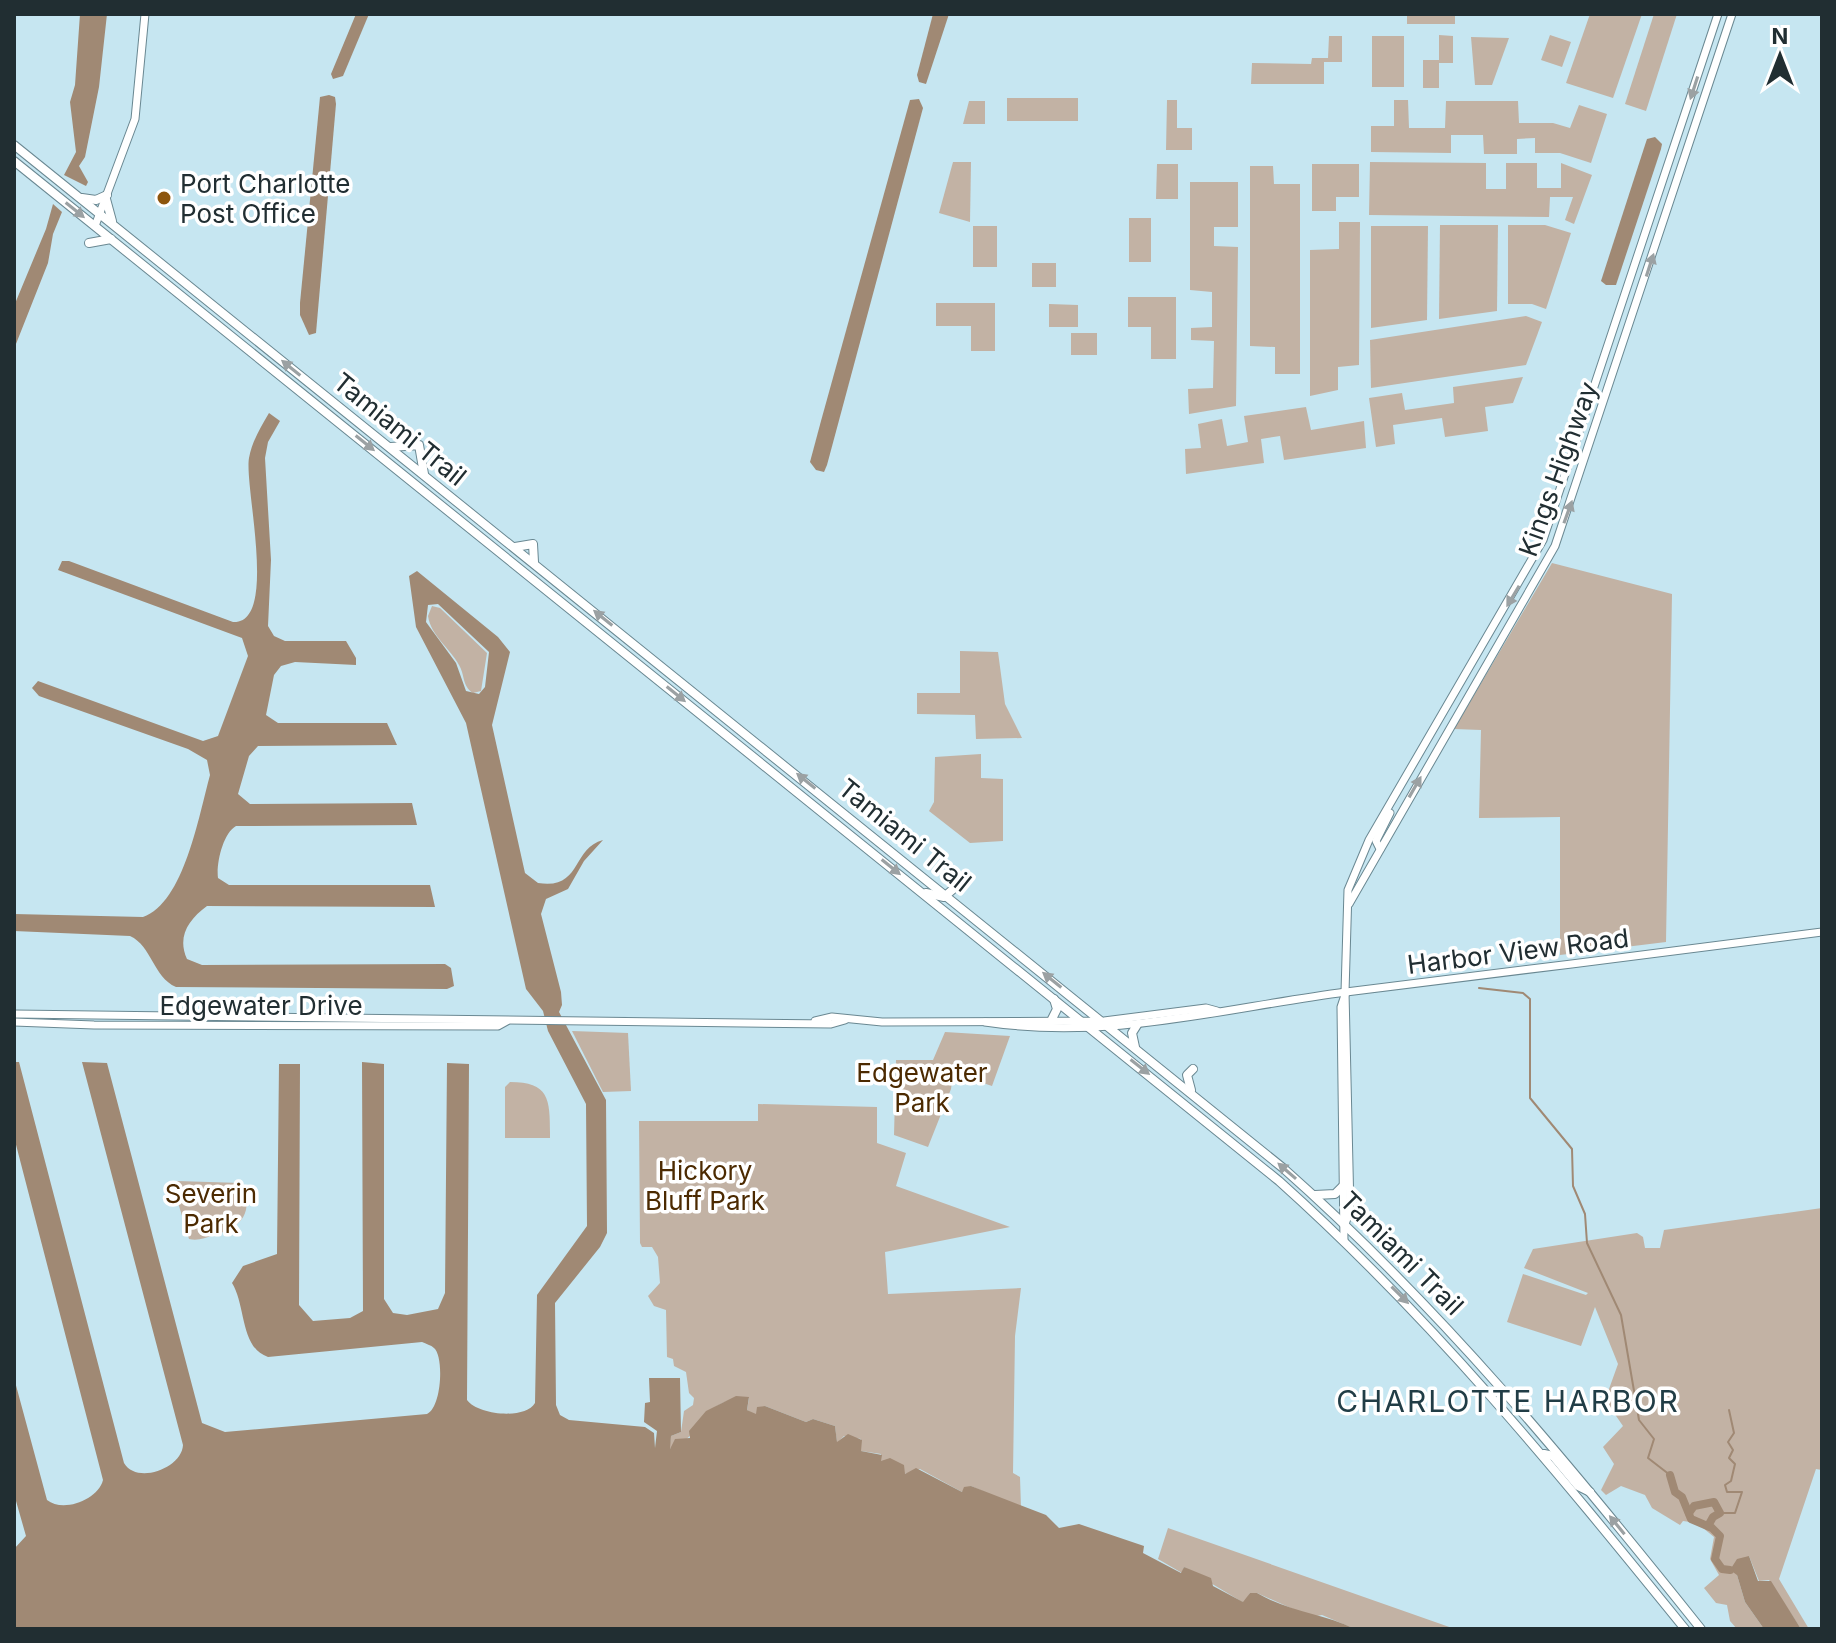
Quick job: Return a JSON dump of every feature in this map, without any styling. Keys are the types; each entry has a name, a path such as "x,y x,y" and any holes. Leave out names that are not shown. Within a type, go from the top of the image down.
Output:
{"main road":[{"path":"95,226 135,119 145,14"},
{"name":"Kings Highway","path":"1345,1224 1350,1210 1341,1007 1345,992 1348,890 1367,844 1524,576 1552,518 1718,14"},
{"name":"Kings Highway","path":"1349,904 1536,583 1564,523 1732,14"},
{"name":"Tamiami Trail","path":"14,145 1191,1091 1313,1194 1448,1326 1541,1431 1701,1629"},
{"name":"Tamiami Trail","path":"14,161 1219,1131 1344,1240 1430,1326 1518,1424 1685,1629"},
{"path":"80,198 96,200 106,197"},
{"path":"106,197 114,225"},
{"path":"89,243 112,240"},
{"path":"390,447 419,445 424,475"},
{"path":"514,547 533,544 534,562"},
{"path":"617,647 643,651"},
{"path":"637,663 667,670"},
{"path":"1417,756 1429,763"},
{"path":"1380,849 1376,841 1390,812 1390,803"},
{"path":"1365,874 1370,856 1367,844"},
{"path":"922,892 939,897 948,895 958,885 935,886"},
{"path":"944,909 968,913"},
{"name":"Harbor View Road","path":"1090,1028 1113,1029 1345,992 1822,932"},
{"path":"1052,1019 1057,1009 1054,999"},
{"name":"Harbor View Road","path":"1079,1019 1104,1021 1206,1008 1219,1011"},
{"name":"Edgewater Drive","path":"14,1014 498,1017 507,1021 815,1021 831,1024 845,1020 985,1022 1079,1019"},
{"name":"Edgewater Drive","path":"14,1022 498,1026 507,1021"},
{"name":"Edgewater Drive","path":"985,1022 1031,1029 1090,1028"},
{"path":"1136,1048 1132,1033 1137,1025"},
{"path":"1191,1091 1187,1075 1193,1069"},
{"path":"1219,1131 1246,1137"},
{"name":"Kings Highway","path":"1345,1224 1343,1186 1346,1142"},
{"path":"1313,1194 1329,1195 1343,1186"},
{"path":"1344,1240 1345,1224"},
{"path":"1518,1424 1541,1431"},
{"path":"1544,1454 1553,1456 1578,1486 1590,1492"},
{"path":"1628,1558 1642,1567 1652,1567"},
{"path":"1651,1587 1676,1597"}],"green space":[{"path":"1407,14 1455,14 1455,24 1407,24"},
{"path":"1590,14 1642,14 1613,98 1566,83"},
{"path":"1654,14 1677,14 1646,111 1625,104"},
{"path":"1439,35 1453,36 1453,63 1439,63 1439,88 1423,88 1423,60 1439,60"},
{"path":"1550,35 1571,42 1562,67 1541,60"},
{"path":"1329,36 1342,36 1342,62 1324,62 1324,84 1251,84 1252,63 1311,64 1312,58 1328,58"},
{"path":"1372,36 1404,36 1404,87 1372,87"},
{"path":"1471,37 1509,38 1492,85 1475,85"},
{"path":"1007,98 1078,98 1078,121 1007,121"},
{"path":"1167,100 1177,100 1177,128 1192,128 1192,150 1166,150"},
{"path":"1394,100 1408,100 1409,128 1445,128 1446,101 1518,101 1519,123 1553,123 1570,128 1579,105 1607,114 1591,163 1560,153 1535,153 1535,138 1517,139 1517,154 1484,154 1483,135 1451,135 1451,153 1371,152 1371,126 1394,126"},
{"path":"969,101 985,101 985,124 963,124"},
{"path":"953,162 971,162 970,222 939,213"},
{"path":"1370,162 1486,163 1486,189 1506,189 1506,163 1537,163 1537,188 1561,188 1561,163 1592,175 1574,224 1565,220 1573,197 1550,197 1549,217 1369,215"},
{"path":"1157,164 1178,164 1178,199 1156,199"},
{"path":"1312,164 1359,164 1359,197 1336,197 1336,211 1312,211"},
{"path":"1250,166 1273,166 1274,184 1300,184 1300,374 1275,374 1275,347 1250,346"},
{"path":"1190,182 1238,182 1238,227 1214,227 1214,246 1238,247 1236,406 1189,414 1188,389 1213,388 1214,341 1191,340 1191,328 1212,327 1212,292 1190,290"},
{"path":"1129,218 1151,218 1151,262 1129,262"},
{"path":"1339,222 1360,222 1359,365 1338,367 1338,390 1310,396 1310,250 1339,249"},
{"path":"1440,225 1498,225 1497,311 1439,319"},
{"path":"1508,225 1545,225 1571,233 1546,309 1532,304 1508,304"},
{"path":"973,226 997,226 997,267 973,267"},
{"path":"1371,226 1428,226 1427,320 1371,328"},
{"path":"1032,263 1056,263 1056,287 1032,287"},
{"path":"1128,297 1176,297 1176,359 1151,359 1151,327 1128,327"},
{"path":"936,303 995,303 995,351 971,351 971,326 936,326"},
{"path":"1049,304 1078,305 1078,327 1049,327"},
{"path":"1526,316 1542,322 1526,365 1371,388 1370,340"},
{"path":"1071,333 1097,333 1097,355 1071,355"},
{"path":"1523,377 1513,403 1485,407 1488,431 1445,437 1442,418 1393,425 1395,444 1376,447 1369,398 1402,393 1405,410 1454,403 1453,387"},
{"path":"1306,407 1311,430 1364,421 1366,448 1284,460 1280,436 1261,439 1264,463 1186,474 1185,449 1201,448 1198,424 1222,419 1227,446 1248,442 1244,416"},
{"path":"1552,563 1672,594 1666,942 1560,955 1560,817 1479,818 1481,730 1454,729"},
{"path":"432,606 440,608 487,653 481,691 473,693 467,687 459,665 433,630 428,616"},
{"path":"960,651 998,652 1005,704 1022,738 976,739 975,715 917,714 917,693 960,693"},
{"path":"981,754 981,778 1003,779 1003,841 970,843 929,811 934,802 935,757"},
{"path":"572,1031 628,1033 631,1091 603,1092"},
{"name":"Edgewater Park","path":"945,1032 1010,1036 992,1086 953,1073 951,1089 928,1147 894,1135 896,1060 933,1060"},
{"path":"510,1082 541,1090 550,1114 550,1138 505,1138 505,1087"},
{"name":"Hickory Bluff Park","path":"758,1104 877,1107 877,1143 906,1153 896,1186 1010,1227 885,1252 888,1294 1021,1288 1015,1336 1013,1473 1020,1477 1021,1508 971,1486 962,1492 920,1469 905,1474 881,1462 881,1454 861,1451 861,1439 844,1436 837,1443 835,1426 813,1419 806,1422 765,1406 756,1415 747,1410 749,1398 720,1404 681,1444 669,1449 671,1436 681,1432 684,1411 693,1405 694,1398 689,1393 686,1372 674,1366 673,1359 667,1357 666,1310 654,1306 648,1296 660,1283 658,1257 652,1247 642,1247 640,1243 639,1121 758,1121"},
{"name":"Severin Park","path":"177,1181 241,1183 247,1202 243,1217 224,1232 202,1239 189,1239 173,1186"},
{"path":"1822,1208 1822,1470 1816,1469 1779,1579 1809,1629 1801,1629 1769,1580 1759,1581 1749,1556 1737,1575 1745,1602 1764,1629 1737,1629 1730,1621 1727,1605 1716,1603 1704,1588 1719,1575 1710,1559 1714,1537 1697,1523 1683,1521 1680,1525 1652,1508 1645,1495 1621,1486 1606,1495 1601,1490 1614,1464 1603,1447 1623,1426 1605,1400 1618,1364 1595,1307 1581,1346 1507,1322 1523,1274 1586,1295 1588,1293 1524,1268 1533,1249 1637,1233 1643,1237 1645,1248 1660,1248 1664,1230"},
{"path":"1168,1528 1455,1629 1355,1629 1322,1615 1311,1617 1257,1593 1250,1593 1244,1603 1184,1567 1182,1573 1158,1559"}],"shaded area":[{"path":"80,14 107,14 99,87 85,157 79,166 88,182 86,186 64,175 76,152 70,102 75,85"},
{"path":"356,14 369,14 343,76 333,79 331,74"},
{"path":"933,14 949,14 926,84 919,82 917,75"},
{"path":"320,97 335,97 336,104 316,333 309,335 300,315 300,303"},
{"path":"919,99 923,108 827,465 824,472 816,470 810,462 910,100"},
{"path":"1655,137 1662,144 1661,149 1616,285 1606,285 1601,281 1645,145 1647,139"},
{"path":"53,204 62,212 53,234 48,263 14,349 14,306"},
{"path":"269,413 280,421 268,442 265,458 271,560 268,626 274,636 285,641 346,641 356,658 356,665 295,662 281,666 274,675 266,715 278,723 387,723 397,745 258,746 249,756 238,794 250,804 412,803 417,825 236,826 227,835 221,849 218,878 229,885 430,885 435,907 207,906 194,917 186,930 184,951 187,959 202,965 445,964 451,968 454,986 447,989 176,987 162,976 143,947 130,936 14,931 14,914 143,917 157,909 179,876 195,834 210,775 207,760 188,749 39,696 32,688 38,681 203,741 218,736 248,656 242,638 58,570 62,561 69,561 233,622 247,617 254,601 257,579 249,458"},
{"path":"417,571 498,637 510,652 492,725 525,873 538,883 552,884 562,880 593,845 603,840 584,861 568,889 546,899 541,914 561,992 559,1012 606,1100 607,1233 600,1247 555,1303 556,1405 560,1415 569,1420 645,1427 654,1433 655,1448 657,1431 644,1422 645,1403 650,1402 649,1378 680,1378 681,1432 671,1436 670,1449 675,1439 690,1438 689,1431 706,1411 736,1396 749,1397 747,1410 756,1414 757,1407 765,1406 806,1422 813,1419 835,1426 837,1442 848,1434 862,1440 861,1451 882,1455 881,1461 890,1458 904,1465 905,1474 916,1468 962,1492 964,1487 971,1486 1046,1515 1059,1528 1079,1524 1144,1546 1143,1553 1181,1573 1184,1567 1211,1578 1213,1586 1243,1602 1250,1593 1257,1593 1355,1629 14,1629 14,1549 26,1536 14,1494 14,1378 47,1500 62,1505 79,1502 94,1493 103,1480 14,1137 14,1062 19,1062 124,1463 130,1469 148,1473 167,1467 181,1453 183,1445 82,1062 107,1063 202,1423 225,1432 427,1414 432,1409 436,1402 440,1371 437,1353 431,1346 422,1342 268,1357 259,1352 248,1335 232,1283 243,1266 277,1254 279,1064 300,1064 299,1305 313,1321 350,1318 363,1311 362,1062 384,1064 384,1299 393,1313 407,1315 438,1309 445,1293 447,1063 469,1064 467,1400 481,1409 501,1414 522,1412 535,1403 537,1295 587,1226 586,1104 548,1031 543,1011 526,989 466,723 416,627 409,576","holes":["438,604 489,652 485,687 479,694 466,691 456,663 426,622 428,605"]},
{"path":"1749,1556 1758,1581 1771,1581 1801,1629 1764,1629 1745,1602 1737,1575 1730,1570 1737,1559"}],"waterway":[{"path":"1479,988 1523,993 1530,999 1530,1098 1572,1149 1573,1186 1585,1214 1587,1243 1621,1315 1639,1420 1654,1439 1648,1458 1670,1475"},
{"path":"1720,1513 1735,1513 1742,1492 1727,1492 1725,1485 1731,1481 1735,1464 1729,1458 1733,1450 1728,1442 1734,1433 1729,1410"},
{"path":"1670,1475 1675,1492 1682,1497 1691,1519 1712,1528 1720,1536 1715,1559 1722,1569 1730,1570"},
{"path":"1689,1513 1694,1506 1714,1502 1720,1513 1713,1517 1708,1526"}],"place":[{"name":"Port Charlotte Post Office","path":"164,198"}],"district":[{"name":"CHARLOTTE HARBOR","path":"1508,1401"}]}
